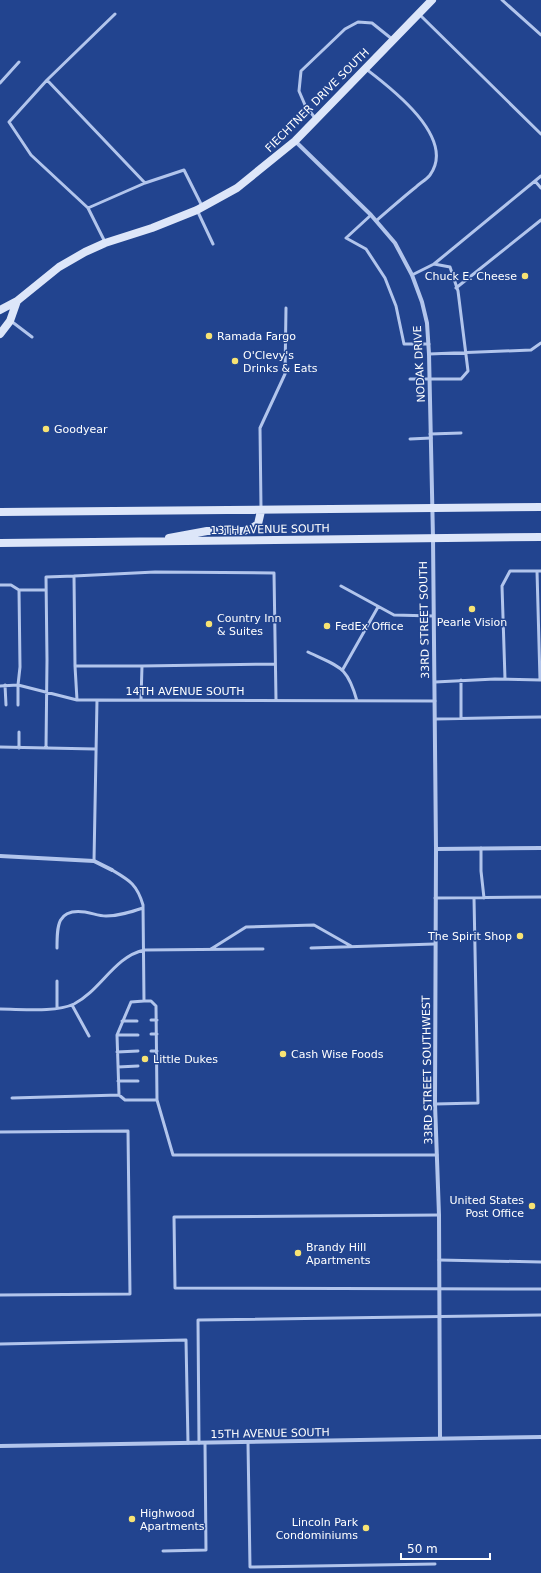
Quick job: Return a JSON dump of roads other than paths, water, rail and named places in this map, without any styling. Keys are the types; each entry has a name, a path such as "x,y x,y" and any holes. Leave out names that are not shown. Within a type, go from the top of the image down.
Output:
{"main road":[{"name":"FIECHTNER DRIVE SOUTH","path":"0,310 17,301 59,267 105,243 152,228 200,209 237,188 295,141 432,0"},
{"path":"0,334 10,320 17,301"},
{"name":"13TH AVENUE SOUTH","path":"0,512 261,511 541,507"},
{"path":"147,542 207,531 244,531 258,524 261,511"},
{"name":"13TH AVENUE SOUTH","path":"0,543 541,537"}],"street":[{"name":"NODAK DRIVE","path":"295,141 376,221 395,243 412,275 422,302 429,344 433,538"},
{"name":"33RD STREET SOUTH","path":"433,538 435,701"},
{"name":"33RD STREET SOUTHWEST","path":"435,701 435,1104 439,1215 440,1438"},
{"path":"436,849 541,848"},
{"path":"0,856 94,861 112,870"},
{"name":"15TH AVENUE SOUTH","path":"0,1446 541,1437"}],"lane":[{"path":"502,0 541,35"},
{"path":"419,13 541,134"},
{"path":"105,243 88,208 31,155 9,122 47,80 115,14"},
{"path":"316,119 305,105 299,91 301,71 345,29 358,22 372,23 393,40"},
{"path":"0,83 19,62"},
{"path":"366,68 388,85 423,122 435,144 435,162 430,175 376,221"},
{"path":"47,80 145,183"},
{"path":"88,208 145,183 184,170 213,244"},
{"path":"412,275 434,264 541,176"},
{"path":"535,181 541,188"},
{"path":"370,215 346,238 366,249 385,278 396,306 404,344 429,344"},
{"path":"456,288 541,220"},
{"path":"410,379 461,379 468,371 456,288 450,267 434,264"},
{"path":"261,511 260,428 285,374 286,308"},
{"path":"10,320 32,337"},
{"path":"429,354 531,350 541,343"},
{"path":"410,439 462,433"},
{"path":"505,680 502,586 510,571 541,571"},
{"path":"434,682 461,680 540,680 537,571"},
{"path":"46,748 46,577 155,572 274,573 276,700"},
{"path":"74,576 77,700"},
{"path":"0,585 11,585 19,590 46,590"},
{"path":"341,586 378,607 401,617 433,616"},
{"path":"18,705 20,667 19,590"},
{"path":"343,669 378,607"},
{"path":"308,652 343,669 351,682 357,701"},
{"path":"75,666 275,664"},
{"path":"142,666 142,699"},
{"path":"461,680 461,718"},
{"path":"5,685 6,705"},
{"name":"14TH AVENUE SOUTH","path":"0,686 18,685 47,691 77,700 435,701"},
{"path":"94,861 96,700"},
{"path":"435,719 541,717"},
{"path":"19,732 19,748"},
{"path":"0,747 96,749"},
{"path":"481,848 481,871 484,898"},
{"path":"112,870 134,884 140,894 143,908 144,1001"},
{"path":"434,898 541,898"},
{"path":"435,1104 478,1103 474,898"},
{"path":"57,948 59,922 63,916 69,912 84,912 105,916 128,913 143,908"},
{"path":"210,950 246,927 280,926 314,926 351,946"},
{"path":"311,948 434,944"},
{"path":"0,1009 57,1008 72,1005 86,997 124,958 133,953 144,950 263,949"},
{"path":"57,981 57,1008"},
{"path":"119,1096 117,1035 131,1002 151,1001 156,1006 157,1020 157,1100 173,1155 437,1155"},
{"path":"72,1005 90,1036"},
{"path":"151,1020 157,1020"},
{"path":"122,1021 137,1021"},
{"path":"151,1034 157,1034"},
{"path":"117,1035 138,1035"},
{"path":"117,1052 138,1051"},
{"path":"151,1051 157,1051"},
{"path":"118,1067 138,1066"},
{"path":"151,1066 157,1066"},
{"path":"118,1081 138,1081"},
{"path":"152,1081 157,1081"},
{"path":"12,1098 119,1096 125,1100 157,1100"},
{"path":"0,1132 128,1131 130,1294 0,1295"},
{"path":"439,1215 174,1217 175,1288 541,1289"},
{"path":"439,1260 541,1262"},
{"path":"199,1443 198,1320 541,1314"},
{"path":"0,1344 186,1340 188,1444"},
{"path":"163,1551 206,1550 205,1443"},
{"path":"248,1443 250,1567 435,1564"}],"place":[{"name":"Chuck E. Cheese","path":"525,276"},
{"name":"Ramada Fargo","path":"209,336"},
{"name":"O'Clevy's Drinks & Eats","path":"235,361"},
{"name":"Goodyear","path":"46,429"},
{"name":"Pearle Vision","path":"472,609"},
{"name":"Country Inn & Suites","path":"209,624"},
{"name":"FedEx Office","path":"327,626"},
{"name":"The Spirit Shop","path":"520,936"},
{"name":"Cash Wise Foods","path":"283,1054"},
{"name":"Little Dukes","path":"145,1059"},
{"name":"United States Post Office","path":"532,1206"},
{"name":"Brandy Hill Apartments","path":"298,1253"},
{"name":"Highwood Apartments","path":"132,1519"},
{"name":"Lincoln Park Condominiums","path":"366,1528"}]}
